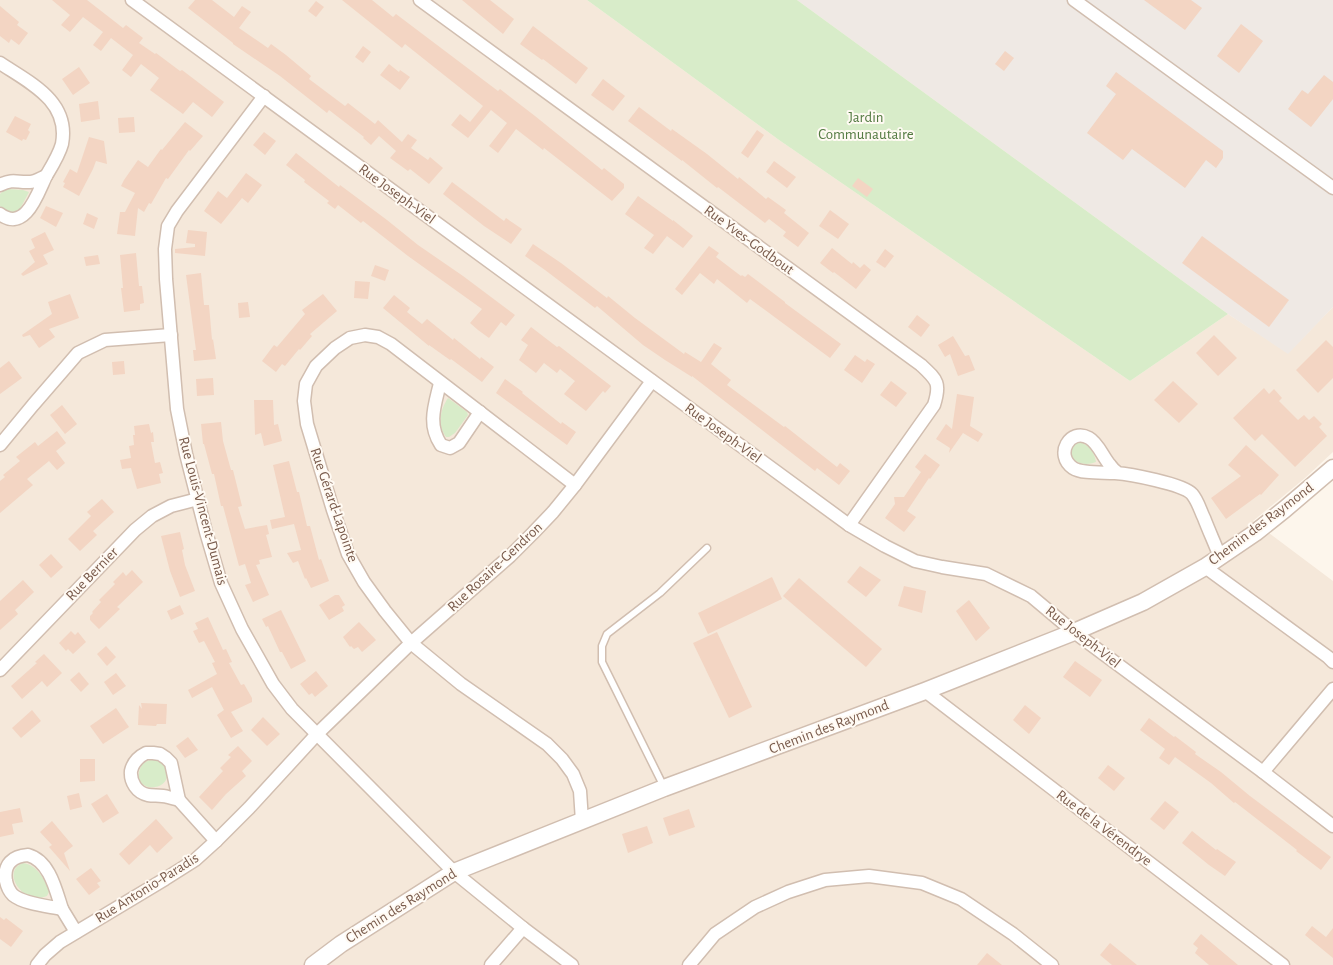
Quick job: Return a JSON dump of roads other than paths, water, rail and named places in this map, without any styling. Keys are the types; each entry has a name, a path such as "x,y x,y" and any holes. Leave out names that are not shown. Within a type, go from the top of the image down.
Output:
{"street":[{"name":"Rue Joseph-Viel","path":"132,0 849,525 915,561 986,574 1031,596 1074,632 1333,826"},
{"name":"Rue Yves-Godbout","path":"420,0 921,365 934,378 938,392 934,405 849,525"},
{"path":"1074,0 1333,188"},
{"path":"0,63 45,94 54,104 60,115 63,129 62,145 56,160 29,211 22,217 13,219 4,218 0,214"},
{"name":"Rue Louis-Vincent-Dumais","path":"264,96 177,211 168,226 165,249 178,409 186,454 221,583 242,629 272,684 292,709 454,872 572,965"},
{"path":"0,185 14,180 30,182 46,176"},
{"path":"0,445 78,353 105,340 171,335"},
{"name":"Rue Gérard-Lapointe","path":"575,485 390,344 378,337 365,335 350,338 335,348 316,366 306,384 304,401 306,424 348,554 364,582 385,612 411,643 461,684 547,744 562,759 573,774 580,791 582,821"},
{"name":"Rue Rosaire-Gendron","path":"317,734 411,643 516,550 553,512 652,381"},
{"path":"440,383 433,415 435,436 441,445 450,448 459,443 480,412"},
{"name":"Chemin des Raymond","path":"313,965 341,944 454,872 664,788 926,691 1074,632 1143,602 1220,557 1277,515 1333,468"},
{"path":"1118,473 1166,483 1191,492 1220,557"},
{"name":"Rue Bernier","path":"0,670 136,530 152,516 172,506 198,499"},
{"path":"1205,567 1333,662"},
{"path":"1263,772 1333,689"},
{"name":"Rue de la Vérendrye","path":"926,691 1283,965"},
{"name":"Rue Antonio-Paradis","path":"37,965 52,949 76,932 195,860 249,808 317,734"},
{"path":"179,800 216,841"},
{"path":"62,909 27,902 14,895 10,891 5,878 9,863 16,857 28,855 34,857 39,862 54,884 62,909 76,932"},
{"path":"689,965 715,934 755,907 788,892 825,880 869,876 922,883 960,899 1013,934 1052,965"},
{"path":"491,965 523,928"}],"lane":[{"path":"664,788 602,662 602,646 607,634 660,593 707,548"}],"park label":[{"name":"Jardin Communautaire","path":"866,126"}]}
